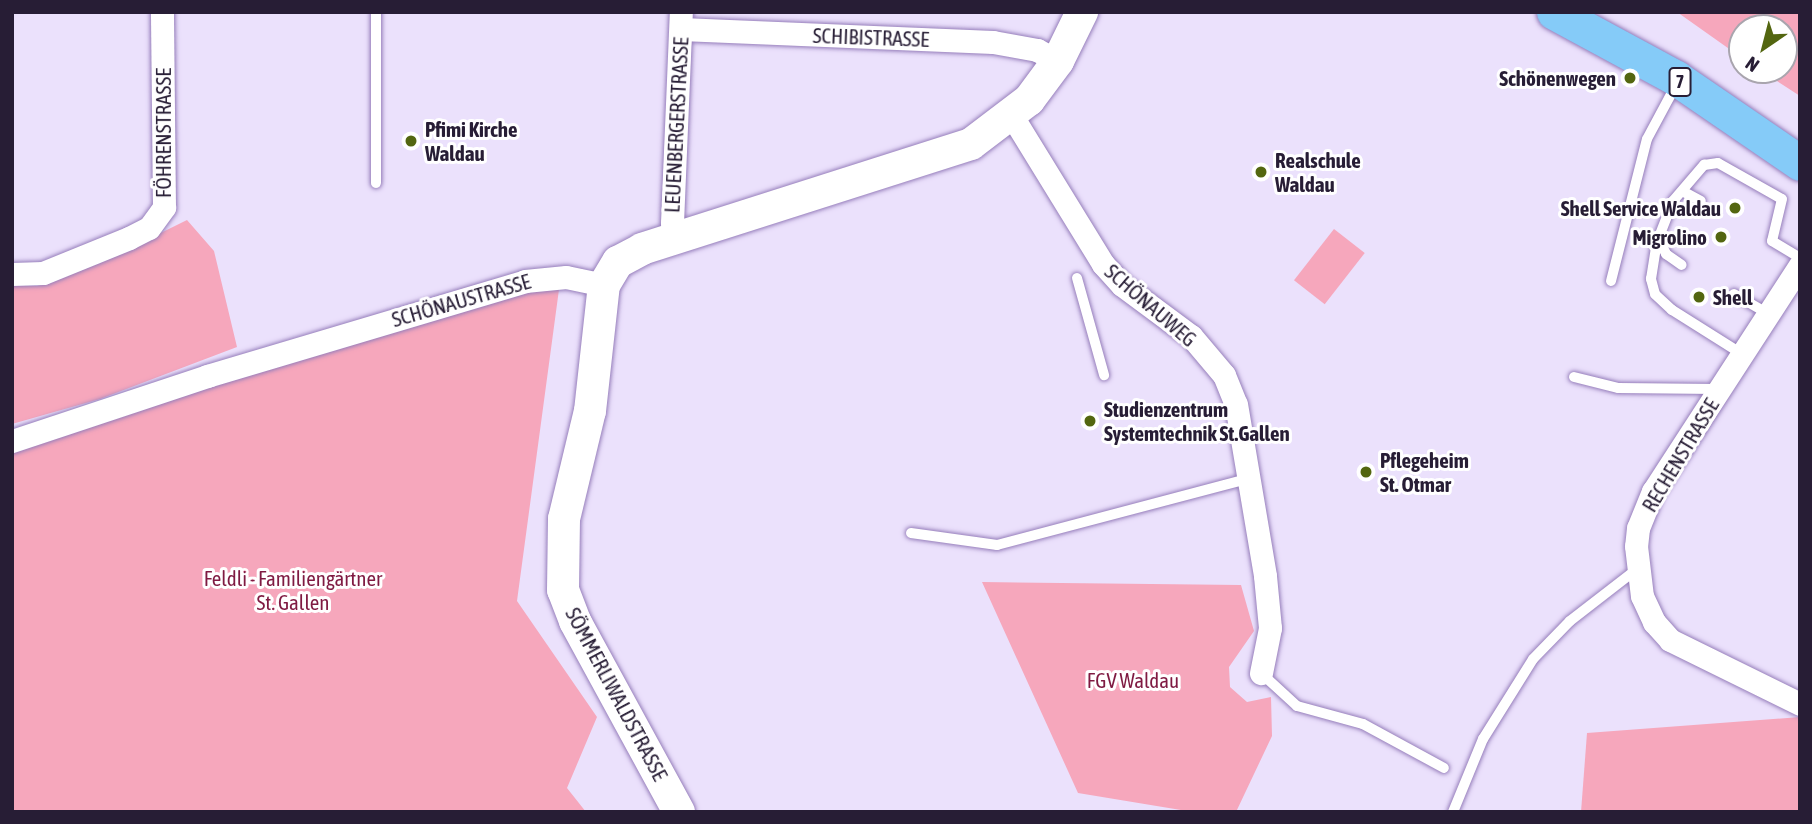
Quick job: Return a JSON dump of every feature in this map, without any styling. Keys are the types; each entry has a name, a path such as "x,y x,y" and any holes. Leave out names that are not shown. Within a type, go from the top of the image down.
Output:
{"main road":[{"name":"7","path":"1554,12 1679,80 1800,163"}],"street":[{"name":"FÖHRENSTRASSE","path":"12,274 43,273 129,238 149,228 164,207 162,12"},
{"path":"604,285 618,262 676,236 926,162 971,144 1012,116 1058,61 1082,12"},
{"name":"SCHIBISTRASSE","path":"681,21 993,42 1037,50 1058,61"},
{"name":"LEUENBERGERSTRASSE","path":"676,236 672,223 681,21"},
{"name":"SCHÖNAUWEG","path":"1012,116 1103,264 1122,285 1191,336 1224,375 1236,404 1250,478 1270,628 1261,673"},
{"name":"RECHENSTRASSE","path":"1800,265 1653,491 1638,527 1636,569 1642,596 1654,622 1670,640 1800,704"},
{"name":"SCHÖNAUSTRASSE","path":"12,441 207,376 525,281 566,277 604,285"},
{"name":"SÖMMERLIWALDSTRASSE","path":"604,285 590,411 564,519 563,590 575,621 679,812"}],"lane":[{"path":"376,12 376,183"},
{"path":"1611,281 1647,139 1679,80"},
{"path":"1742,354 1660,300 1651,279 1658,238 1668,210 1704,165 1714,161 1777,194 1783,205 1772,241"},
{"path":"1684,192 1701,201"},
{"path":"1760,234 1800,258"},
{"path":"1658,238 1666,254 1682,265"},
{"path":"1077,278 1104,375"},
{"path":"1734,294 1769,314"},
{"path":"1574,377 1631,390 1719,389"},
{"path":"911,533 997,545 1250,478"},
{"path":"1453,812 1483,738 1533,659 1570,621 1636,569"},
{"path":"1261,673 1297,706 1363,724 1444,768"}],"green space":[{"path":"1677,12 1800,12 1800,96 1782,84 1798,84 1798,14 1728,14 1728,48"},
{"path":"187,220 214,251 237,347 100,399 12,424 12,285 37,286 98,264"},
{"path":"1334,229 1365,253 1325,304 1294,280"},
{"name":"Feldli - Familiengärtner St. Gallen","path":"560,282 517,601 597,717 567,788 586,812 12,812 12,441"},
{"name":"FGV Waldau","path":"982,582 1241,585 1254,631 1229,667 1230,687 1247,702 1271,697 1272,736 1236,812 1193,812 1078,793"},
{"path":"1800,717 1800,812 1581,812 1587,733"}],"place":[{"name":"Schönenwegen","path":"1630,78"},
{"name":"Pfimi Kirche Waldau","path":"411,141"},
{"name":"Realschule Waldau","path":"1261,172"},
{"name":"Shell Service Waldau","path":"1735,208"},
{"name":"Migrolino","path":"1721,237"},
{"name":"Shell","path":"1699,297"},
{"name":"Studienzentrum Systemtechnik St.Gallen","path":"1090,421"},
{"name":"Pflegeheim St. Otmar","path":"1366,472"}]}
